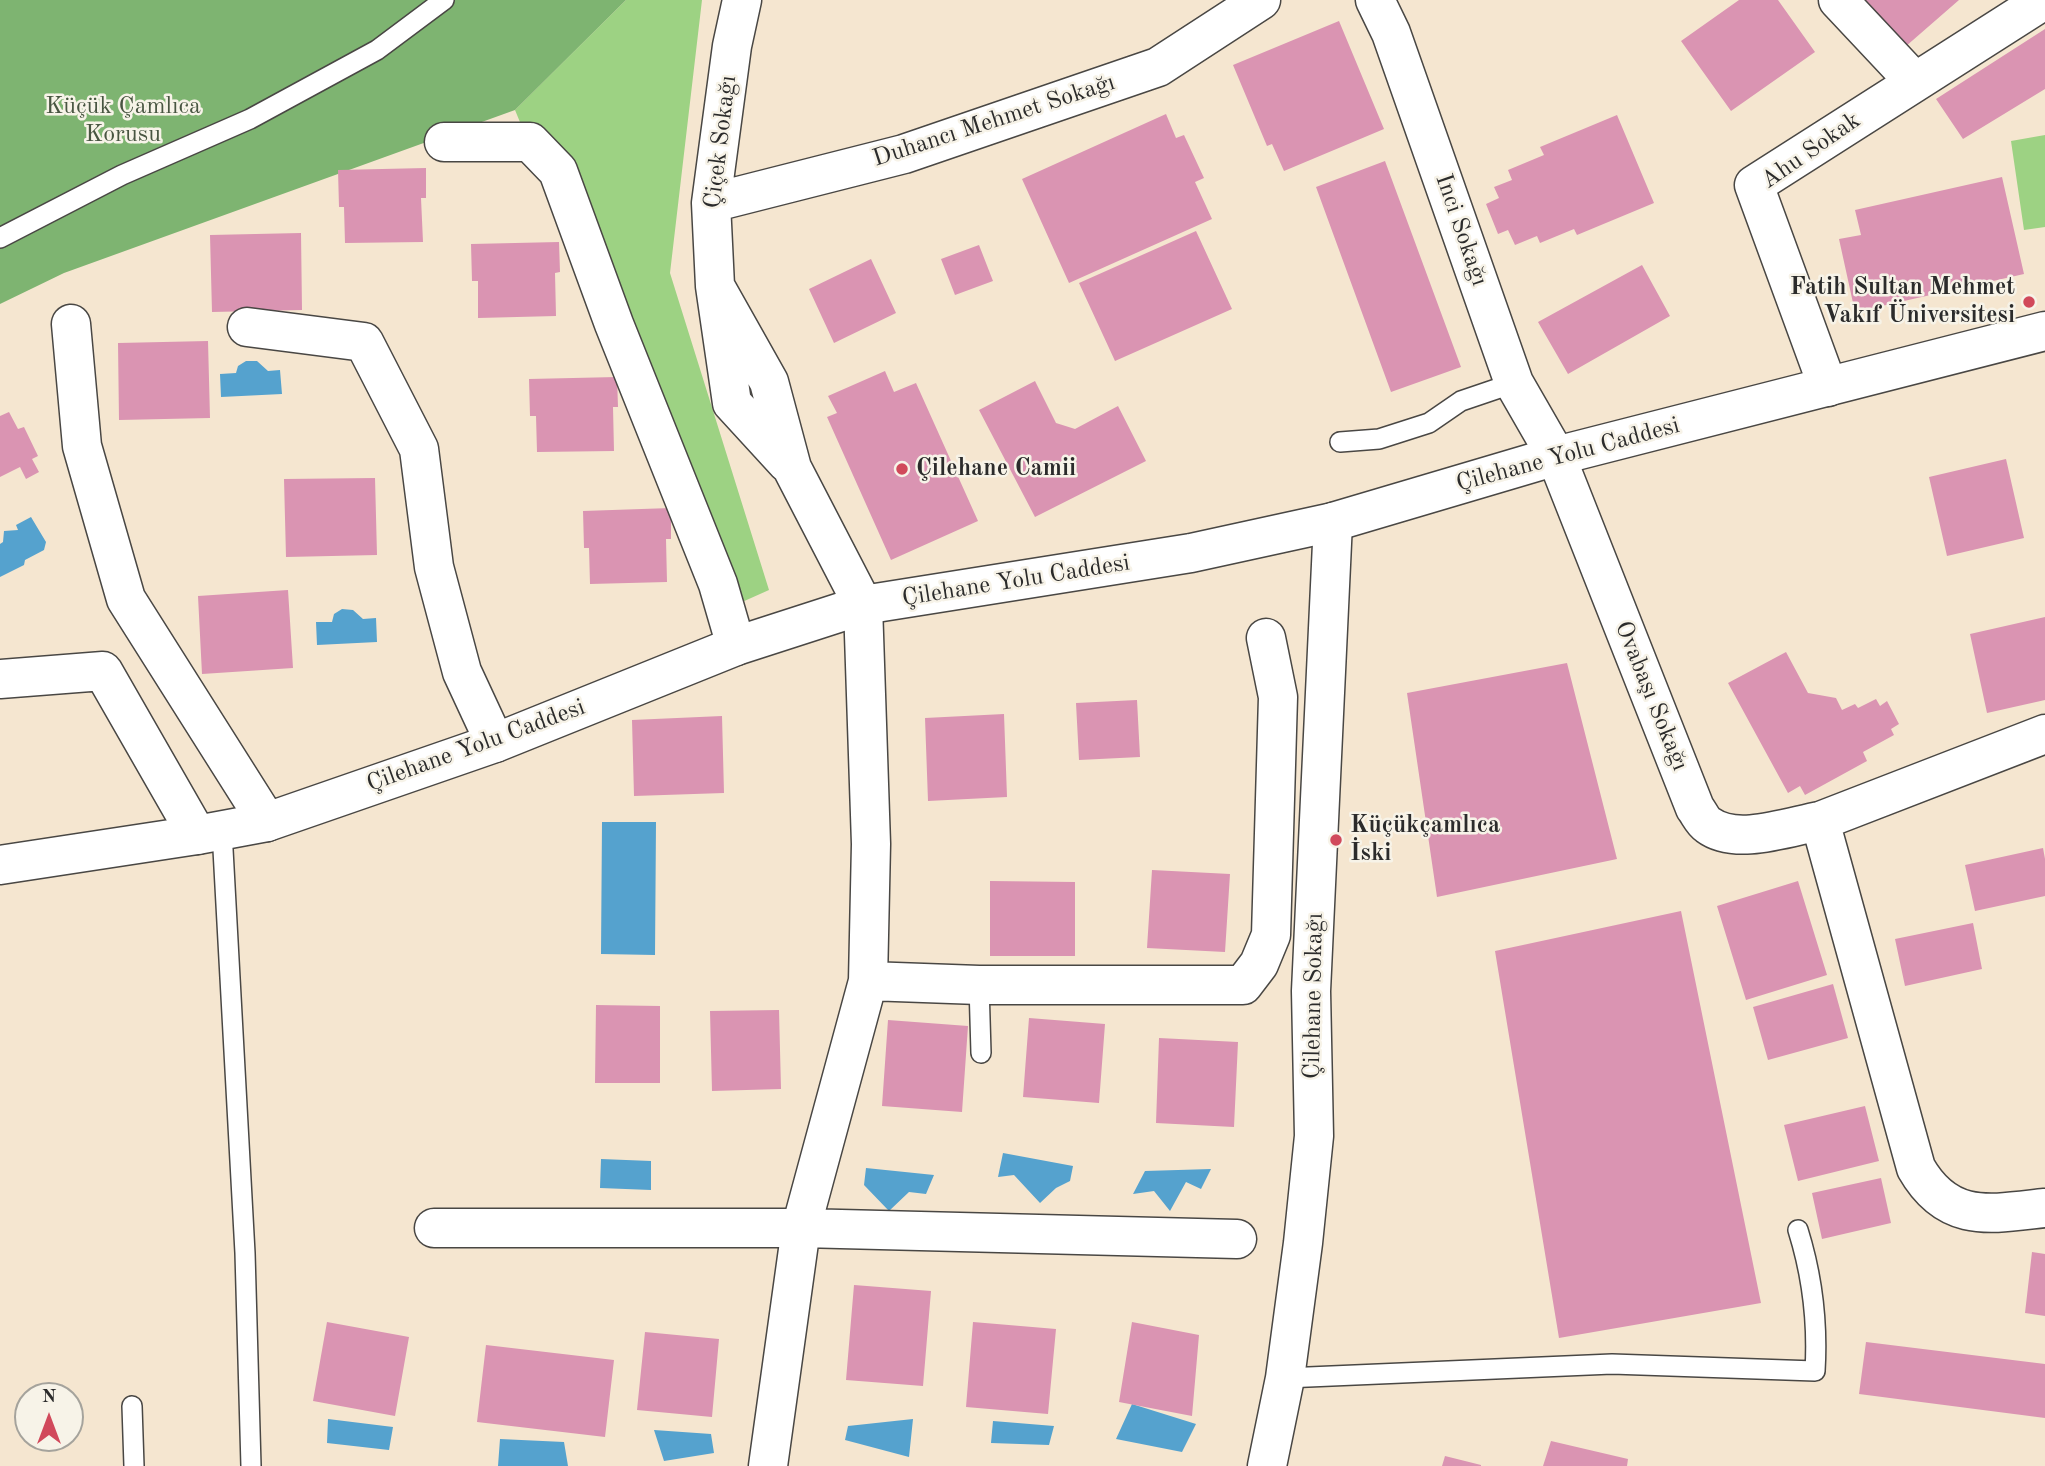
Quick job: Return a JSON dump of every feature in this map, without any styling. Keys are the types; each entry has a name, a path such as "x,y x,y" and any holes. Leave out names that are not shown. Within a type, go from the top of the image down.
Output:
{"street":[{"name":"Çiçek Sokağı","path":"742,0 732,46 711,203 715,286 732,403 792,468 863,605"},
{"name":"Duhancı Mehmet Sokağı","path":"711,203 904,154 1158,67 1261,0"},
{"name":"Inci Sokağı","path":"1376,0 1391,33 1514,383 1556,456"},
{"path":"1838,0 1915,82"},
{"name":"Ahu Sokak","path":"1828,387 1754,185 2044,0"},
{"path":"444,142 530,142 558,171 614,324 718,584 736,646"},
{"path":"71,324 82,446 126,599 267,822"},
{"path":"247,327 363,342 419,449 434,567 462,673 495,743"},
{"name":"Çilehane Yolu Caddesi","path":"0,865 267,822 495,743 736,646 863,605 1191,553 1333,522 1556,456 2045,331"},
{"name":"Ovabaşı Sokağı","path":"1556,456 1695,808 1706,824 1721,832 1739,836 1820,821 2045,734"},
{"name":"Çilehane Sokağı","path":"1268,1466 1285,1378 1314,1136 1311,991 1333,522"},
{"path":"779,1457 801,1228 868,981 871,844 863,605"},
{"path":"868,981 979,985 1243,985 1259,964 1271,935 1278,697 1266,638"},
{"path":"0,679 103,671 209,833"},
{"path":"1820,821 1916,1168 1926,1185 1944,1202 1961,1211 1989,1214 2045,1208"},
{"path":"434,1228 801,1228 1237,1239"}],"lane":[{"path":"0,237 122,176 250,119 377,50 444,0"},
{"path":"1340,442 1379,439 1429,423 1461,401 1514,383"},
{"path":"209,833 245,1253 251,1466"},
{"path":"979,985 981,1053"},
{"path":"1285,1378 1612,1364 1815,1371 1815,1298 1798,1230"},
{"path":"131,1406 134,1466"}],"green space":[{"name":"Küçük Çamlıca Korusu","path":"0,0 626,0 515,110 64,273 0,304"},
{"path":"626,0 702,0 670,273 769,590 713,615 515,110"},
{"path":"2045,135 2045,227 2024,230 2011,141"}],"water":[{"path":"246,361 257,361 268,371 280,370 282,394 221,397 220,374 236,373 238,366"},
{"path":"31,517 46,542 44,550 25,560 24,565 0,577 0,544 3,542 4,531 18,530 16,525"},
{"path":"342,609 353,610 363,619 376,618 377,642 317,645 316,622 332,622 334,614"},
{"path":"602,822 656,822 655,955 601,954"},
{"path":"1003,1153 1073,1166 1070,1181 1056,1188 1040,1203 1014,1175 998,1177"},
{"path":"601,1159 651,1161 651,1190 600,1188"},
{"path":"866,1168 934,1175 926,1194 909,1192 889,1211 864,1185"},
{"path":"1211,1169 1201,1189 1186,1182 1170,1211 1154,1191 1133,1194 1145,1171"},
{"path":"1132,1404 1196,1424 1182,1452 1116,1439"},
{"path":"328,1419 393,1427 389,1450 327,1443"},
{"path":"913,1419 909,1457 845,1440 848,1426"},
{"path":"993,1421 1054,1426 1049,1445 991,1443"},
{"path":"654,1430 711,1434 714,1453 664,1461"},
{"path":"500,1439 564,1442 568,1466 498,1466"}],"building":[{"path":"1739,0 1778,0 1815,52 1731,111 1681,41"},
{"path":"1864,0 1959,0 1905,47"},
{"path":"1339,21 1384,129 1284,171 1272,144 1267,146 1233,65"},
{"path":"2045,29 2045,89 1963,139 1936,99"},
{"path":"1166,114 1176,138 1184,135 1204,178 1195,182 1212,219 1069,283 1022,179"},
{"path":"1617,115 1654,203 1577,235 1574,229 1540,243 1537,236 1515,245 1508,230 1498,234 1486,204 1499,198 1494,187 1512,180 1508,170 1544,155 1540,147"},
{"path":"1385,161 1461,367 1391,392 1316,187"},
{"path":"426,168 426,198 421,198 423,242 345,243 344,207 339,207 338,170"},
{"path":"2002,177 2024,274 1855,312 1839,239 1861,235 1855,210"},
{"path":"1196,231 1232,309 1115,361 1079,283"},
{"path":"301,233 302,310 212,312 210,235"},
{"path":"559,242 560,272 555,273 556,316 478,318 478,281 472,281 471,244"},
{"path":"979,245 993,281 955,295 941,259"},
{"path":"871,259 896,313 834,343 809,289"},
{"path":"1642,265 1670,316 1568,374 1538,322"},
{"path":"208,341 210,418 119,420 118,343"},
{"name":"Çilehane Camii","path":"885,371 894,392 916,383 978,521 891,560 827,417 837,413 828,396"},
{"path":"617,377 618,407 613,407 614,451 537,452 536,416 530,416 529,379"},
{"path":"1035,381 1056,423 1075,429 1118,406 1146,461 1035,517 979,410"},
{"path":"9,412 18,429 24,427 38,456 32,459 39,472 26,479 20,467 0,477 0,416"},
{"path":"2006,459 2024,538 1947,556 1929,477"},
{"path":"375,478 377,555 286,557 284,479"},
{"path":"671,508 671,539 666,539 667,582 590,584 589,548 584,548 583,511"},
{"path":"288,590 293,668 202,674 198,596"},
{"path":"2045,617 2045,700 1987,713 1970,634"},
{"path":"1786,652 1808,693 1836,698 1842,710 1855,704 1858,708 1876,699 1880,706 1887,701 1899,724 1891,729 1894,735 1863,752 1867,761 1805,795 1800,786 1788,793 1728,683"},
{"path":"1567,663 1617,859 1437,897 1407,693"},
{"path":"1137,700 1140,757 1079,760 1076,703"},
{"path":"1004,714 1007,797 928,801 925,718"},
{"path":"722,716 724,793 634,796 632,720"},
{"path":"2043,848 2045,896 1975,911 1965,865"},
{"path":"1152,870 1230,874 1225,952 1147,948"},
{"path":"990,881 1075,882 1075,956 990,956"},
{"path":"1798,881 1827,975 1746,1000 1717,906"},
{"path":"1681,911 1761,1303 1559,1338 1495,951"},
{"path":"1973,923 1982,969 1905,986 1895,939"},
{"path":"1833,984 1848,1038 1768,1060 1753,1007"},
{"path":"596,1005 660,1006 660,1083 595,1083"},
{"path":"779,1010 781,1089 712,1091 710,1011"},
{"path":"1029,1018 1105,1024 1099,1103 1023,1097"},
{"path":"888,1020 968,1026 962,1112 882,1106"},
{"path":"1159,1038 1238,1042 1234,1127 1156,1123"},
{"path":"1865,1106 1879,1161 1798,1181 1784,1125"},
{"path":"1881,1178 1891,1223 1822,1239 1812,1193"},
{"path":"2032,1252 2045,1254 2045,1316 2025,1313"},
{"path":"854,1285 931,1291 923,1386 846,1380"},
{"path":"327,1322 409,1337 395,1416 313,1401"},
{"path":"973,1322 1056,1329 1048,1414 966,1407"},
{"path":"1132,1322 1199,1335 1192,1416 1119,1402"},
{"path":"645,1332 719,1339 712,1417 637,1410"},
{"path":"1866,1342 2045,1364 2045,1418 1859,1394"},
{"path":"486,1345 614,1360 605,1437 477,1422"},
{"path":"1551,1441 1628,1459 1627,1466 1543,1466"},
{"path":"1445,1456 1481,1465 1481,1466 1442,1466"}],"place":[{"name":"Fatih Sultan Mehmet Vakıf Üniversitesi","path":"2029,302"},
{"name":"Çilehane Camii","path":"902,469"},
{"name":"Küçükçamlıca İski","path":"1336,840"}]}
